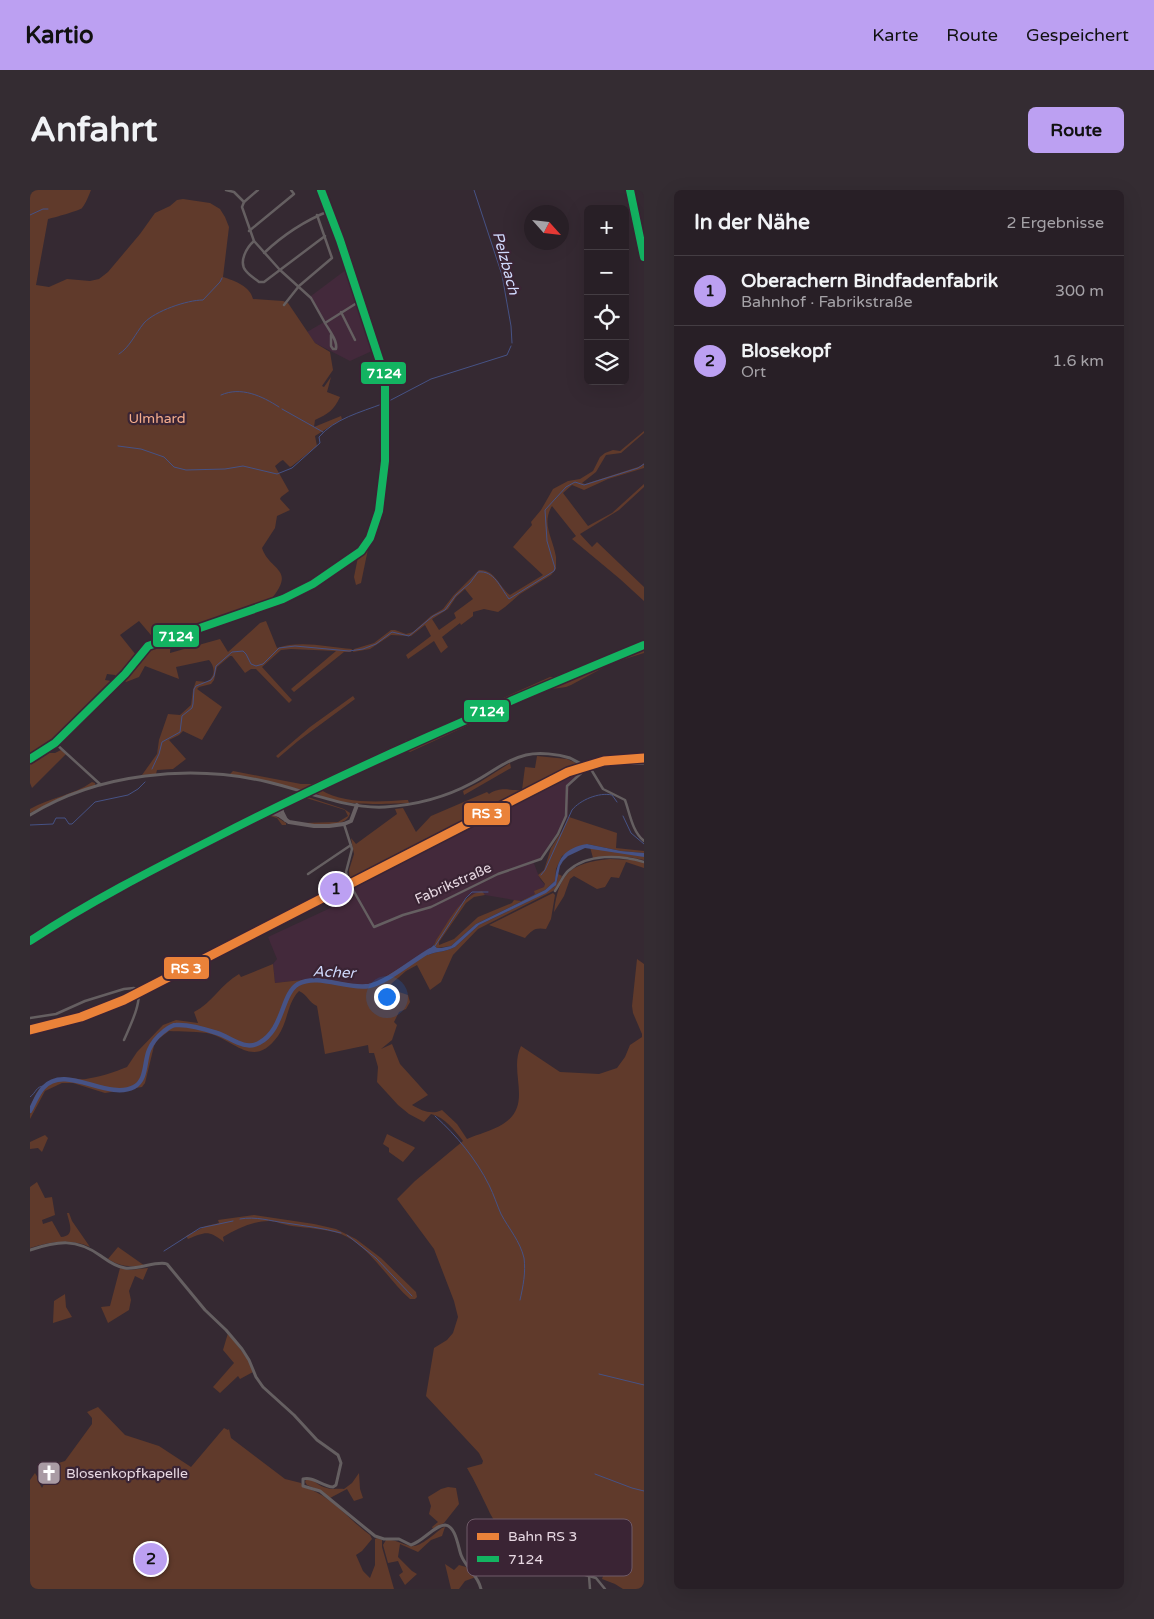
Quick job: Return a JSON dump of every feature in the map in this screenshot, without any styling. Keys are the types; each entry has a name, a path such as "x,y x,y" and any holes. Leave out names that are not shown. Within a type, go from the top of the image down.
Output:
{"main road":[{"path":"630,190 644,258"},
{"path":"30,941 70,915 138,878 314,788 502,704 644,645"},
{"path":"279,805 279,815"},
{"path":"279,805 286,820"},
{"path":"262,814 272,813 286,820 320,827 344,824 353,817 356,806"}],"street":[{"path":"226,190 235,191 244,202"},
{"path":"258,190 244,202 242,207 254,241 280,270 311,298 337,346 334,349 331,346 331,335"},
{"path":"249,231 294,194 291,190"},
{"path":"30,759 55,743 131,668 148,646 283,599 313,584 350,560 366,545 377,520 384,468 386,381 383,366 321,190"},
{"path":"264,253 282,236 329,211"},
{"path":"284,304 299,286 332,258 317,216"},
{"path":"254,241 248,248 243,262 245,270 258,282 264,282 325,236"},
{"path":"325,323 360,301"},
{"path":"341,312 355,340"},
{"path":"55,743 101,785"},
{"path":"30,815 62,798 101,785 165,775 211,774 266,782 356,806 391,806 417,802 454,792 509,761 524,755 561,756 589,766 644,763"},
{"path":"589,766 603,789 625,800 638,836 644,841"},
{"name":"Fabrikstraße","path":"344,824 352,849 346,872 348,881 374,927 403,915 431,907 498,874 541,859 558,834 566,816 566,786 589,766"},
{"path":"308,874 351,844"},
{"path":"556,891 563,876 575,866 593,859 624,858 644,862"},
{"path":"30,1018 56,1014 85,1001 134,988 138,990 139,995 136,1009 124,1040"},
{"path":"30,1250 54,1244 72,1243 88,1247 121,1268 143,1268 158,1262 167,1264 200,1304 242,1349 256,1377 264,1387 317,1440 338,1455 341,1463 336,1485 332,1487 325,1486 307,1477 304,1479 303,1486 320,1491 374,1536 384,1539 398,1539 411,1545 420,1541 440,1526 448,1526 454,1533 464,1563 467,1566"},
{"path":"476,1576 481,1589"},
{"path":"590,1589 589,1576 596,1578 605,1589"}],"shaded area":[{"path":"351,266 368,325 377,347 350,361 315,343 307,332 324,322 311,296"},
{"path":"583,767 586,770 569,786 568,817 540,858 533,861 540,879 545,885 535,891 535,894 520,901 485,895 482,891 466,898 434,945 426,952 370,984 359,985 319,978 275,983 273,964 277,959 268,937 354,897 348,885 565,773"}],"green space":[{"name":"Ulmhard","path":"30,190 91,190 82,208 48,219 36,285 49,287 67,279 90,281 99,279 108,272 155,213 170,206 177,200 183,199 210,203 220,209 229,227 223,277 245,287 253,299 288,303 315,343 330,352 333,370 322,386 324,387 331,377 327,392 340,397 330,411 315,420 314,427 341,416 342,419 315,436 317,446 292,466 290,467 283,460 275,466 289,491 280,499 290,510 277,516 275,528 262,548 282,576 277,591 269,602 156,641 139,621 120,635 136,655 130,666 118,679 115,675 107,674 105,680 111,681 112,684 52,744 30,757"},
{"path":"644,431 621,453 606,455 596,472 582,483 585,484 641,466 644,463 644,468 608,479 584,490 572,485 563,493 588,526 612,513 644,484 644,487 619,510 580,534 592,547 597,542 644,587 644,601 572,539 576,536 552,506 548,525 555,550 556,569 551,575 520,594 498,612 484,609 473,612 473,616 442,637 448,647 441,653 434,641 408,659 406,655 431,636 425,625 411,636 391,635 370,649 353,652 354,649 374,643 391,630 406,634 413,632 431,616 443,609 479,570 484,570 493,575 510,595 543,575 513,547 532,525 531,522 541,510 553,489 568,481 580,479 593,471 600,457 605,453 613,450 620,451","holes":["465,589 473,599 454,613 456,618 439,630 432,619 448,609 456,597"]},
{"path":"368,549 361,583 356,585 354,577 358,557"},
{"path":"266,621 277,648 295,644 314,645 352,649 351,652 344,652 294,692 291,689 336,651 281,650 262,667 292,700 289,703 256,669 251,669 245,673 230,656 217,667 211,684 197,689 222,707 202,740 183,731 169,740 186,759 173,769 157,770 156,774 142,775 157,754 159,740 168,714 180,715 191,705 196,681 207,682 212,677 214,671 209,660 176,667 179,679 145,666 139,677 126,682 124,680 143,656 153,648 171,642 170,653 220,639 228,652 260,623"},
{"path":"644,641 644,644 405,745 403,744 406,740 550,677"},
{"path":"644,647 644,653 612,663 571,685 545,690 410,752 405,750 506,704"},
{"path":"353,696 355,699 278,758 276,756 310,727"},
{"path":"397,745 401,747 303,790 230,774 233,771 301,784 312,784"},
{"path":"61,750 66,754 32,788 30,783 30,764 49,753"},
{"path":"402,750 404,753 321,790 330,795 350,800 408,800 409,803 360,804 334,800 323,797 315,792"},
{"path":"537,756 567,759 581,765 430,841 427,838 392,857 393,860 350,882 349,870 354,854 351,838 356,844 397,814 395,809 403,808 416,832 431,816 487,792 489,794 501,789 522,790 525,767 535,768"},
{"path":"510,763 511,768 464,795 463,791"},
{"path":"92,782 95,783 95,786 64,796 30,813 30,809 37,805 77,790"},
{"path":"305,796 344,809 350,813 348,818 343,822 330,825 303,823 338,822 348,816 345,810 303,797"},
{"path":"272,814 286,823 286,825 282,825 277,818 270,816 93,907 30,946 30,944 64,921 154,871"},
{"path":"569,817 617,833 616,848 644,851 644,853 621,851 587,844 562,856 556,869 555,881 545,890 476,924 451,946 437,948 434,945 455,911 467,898 474,894 482,891 485,895 474,897 466,903 439,942 439,945 454,939 478,917 512,903 514,900 521,901 535,894 534,891 544,887 545,884 538,875 544,870 551,848"},
{"path":"590,847 642,856 644,860 629,857 593,858"},
{"path":"610,859 633,860 644,863 644,868 626,862 619,878 611,877 605,887 597,889 574,876 570,879 564,896 554,912 559,888 569,872 585,863"},
{"path":"558,874 562,876 555,890 478,929 453,955 441,982 430,990 417,965 406,971 391,984 398,993 408,995 410,1002 406,1009 399,1012 394,1022 397,1025 392,1040 381,1049 392,1044 400,1064 428,1095 412,1105 427,1112 442,1110 457,1124 467,1139 490,1131 503,1124 512,1116 519,1098 517,1066 521,1046 560,1072 599,1074 617,1068 625,1057 630,1045 642,1037 632,1006 637,959 644,964 644,1589 623,1589 602,1579 603,1576 632,1576 632,1519 494,1519 491,1515 467,1468 482,1464 483,1461 479,1453 426,1396 434,1348 447,1340 453,1333 458,1317 454,1301 434,1249 397,1199 415,1181 463,1141 441,1118 431,1114 424,1122 409,1114 398,1105 377,1082 378,1067 374,1053 369,1053 368,1045 325,1054 317,1006 302,992 299,991 292,1001 278,1036 269,1046 261,1051 245,1050 207,1033 169,1031 157,1040 154,1046 145,1083 142,1087 105,1093 73,1083 62,1083 45,1091 30,1119 34,1098 42,1086 54,1079 91,1078 127,1067 137,1052 163,1025 176,1020 198,1023 194,1012 206,1004 239,974 241,977 273,964 275,983 319,978 359,985 370,984 426,952 428,955 455,947 479,925 554,887"},
{"path":"553,893 555,895 551,919 546,929 539,928 534,930 525,938 489,925"},
{"path":"387,1134 415,1148 403,1162 389,1152 389,1148 383,1144"},
{"path":"45,1135 48,1138 42,1152 38,1148 30,1149 30,1142"},
{"path":"37,1182 45,1198 52,1197 55,1215 42,1220 43,1224 52,1221 61,1237 66,1236 70,1232 67,1213 69,1213 72,1221 90,1247 83,1244 60,1242 30,1248 30,1187"},
{"path":"254,1215 336,1229 356,1239 381,1258 416,1292 417,1297 410,1299 369,1254 351,1239 335,1232 269,1221 257,1222 239,1228 223,1237 224,1242 214,1235 207,1233 188,1239 186,1236 206,1226 219,1223 218,1220"},
{"path":"118,1247 145,1266 126,1266 108,1259"},
{"path":"120,1268 129,1270 148,1268 143,1280 135,1276 129,1291 131,1300 129,1310 108,1323 101,1307 110,1306"},
{"path":"65,1294 66,1307 72,1317 53,1323 54,1301"},
{"path":"228,1333 249,1361 253,1372 240,1379 238,1376 220,1393 213,1387 234,1363 223,1350"},
{"path":"98,1407 125,1435 159,1446 191,1467 224,1428 229,1429 231,1438 285,1479 301,1483 303,1487 322,1495 370,1535 372,1539 356,1555 363,1571 370,1578 375,1565 375,1539 382,1540 382,1547 394,1589 30,1589 30,1480 35,1473 42,1488 44,1484 44,1470 53,1465 46,1472 49,1475 51,1473 49,1471 55,1464 65,1461 92,1424 92,1418 87,1412"},
{"path":"359,1473 360,1489 363,1498 354,1501 347,1489 330,1498 305,1482 307,1478 324,1487 344,1489 352,1483"},
{"path":"448,1487 456,1488 459,1504 444,1523 433,1529 432,1527 438,1522 429,1514 431,1506 428,1497"},
{"path":"445,1527 442,1536 431,1540 418,1552 400,1544 398,1557 417,1574 405,1585 399,1575 403,1572 398,1561 388,1563 383,1545 386,1540 414,1546 422,1543"},
{"path":"445,1564 454,1570 459,1565 466,1567 467,1576 476,1577 465,1581 459,1589 451,1589"}],"water":[{"path":"587,844 621,851 644,853 644,857 585,848 568,856 563,861 556,885 546,893 479,925 455,947 428,955 426,952 434,945 437,948 451,946 476,924 545,890 555,881 558,866 563,856 573,848"}],"waterway":[{"name":"Pelzbach","path":"474,190 502,275 512,343"},
{"path":"30,215 43,209 48,209"},
{"path":"119,354 149,319 172,307 196,300 203,300 222,278"},
{"name":"Pelzbach","path":"389,401 431,379 507,355 511,346"},
{"name":"Pelzbach","path":"221,395 229,392 244,392 266,399 279,407"},
{"name":"Pelzbach","path":"118,446 141,449 164,457 174,467 186,470 225,469 243,466 277,474 292,468 320,443 319,437 332,425 382,404"},
{"name":"Pelzbach","path":"282,409 323,432"},
{"path":"152,769 162,742 180,732 182,716 192,708 196,686 211,680 216,666 232,652 243,651 251,664 256,666 263,664 279,648 295,646 349,651 363,649 376,644 392,632 409,636 433,616 445,610 456,595 470,583 478,572 484,572 492,576 509,599 554,571 555,568 547,541 545,510 566,487 575,482 584,485 638,468 644,464"},
{"path":"30,825 53,824 56,818 65,818 69,824 72,824 95,802 128,795 145,782"},
{"path":"541,875 575,806 590,798 607,794 612,795 617,802"},
{"path":"623,816 631,833 644,844"},
{"path":"435,946 466,898 472,892 488,892"},
{"name":"Acher","path":"30,1111 43,1088 52,1081 74,1080 111,1090 123,1090 134,1087 141,1080 147,1055 155,1040 172,1026 197,1027 243,1044 253,1045 259,1043 273,1030 288,996 298,984 315,980 351,986 369,986 384,980 431,950"},
{"path":"30,1097 38,1088 44,1086"},
{"path":"435,1116 458,1140 484,1175 501,1214 520,1246 525,1269 520,1300"},
{"path":"240,1219 263,1219 341,1233"},
{"path":"164,1251 200,1228 233,1221"},
{"path":"347,1235 376,1258 412,1296"},
{"path":"599,1374 644,1385"},
{"path":"595,1474 644,1491"}],"transit line":[{"name":"7124","path":"30,759 55,743 125,674 148,646 283,599 313,584 361,551 370,538 379,511 385,461 385,377 340,240 321,190"},
{"name":"7124","path":"630,190 644,257"},
{"name":"7124","path":"30,941 144,874 268,811 481,713 644,645"},
{"path":"30,1030 81,1017 124,1000 568,772 604,761 644,758"}],"place":[{"name":"Oberachern Bindfadenfabrik","path":"336,889"},
{"name":"Blosenkopfkapelle","path":"49,1473"},
{"name":"Blosekopf","path":"151,1559"}]}
